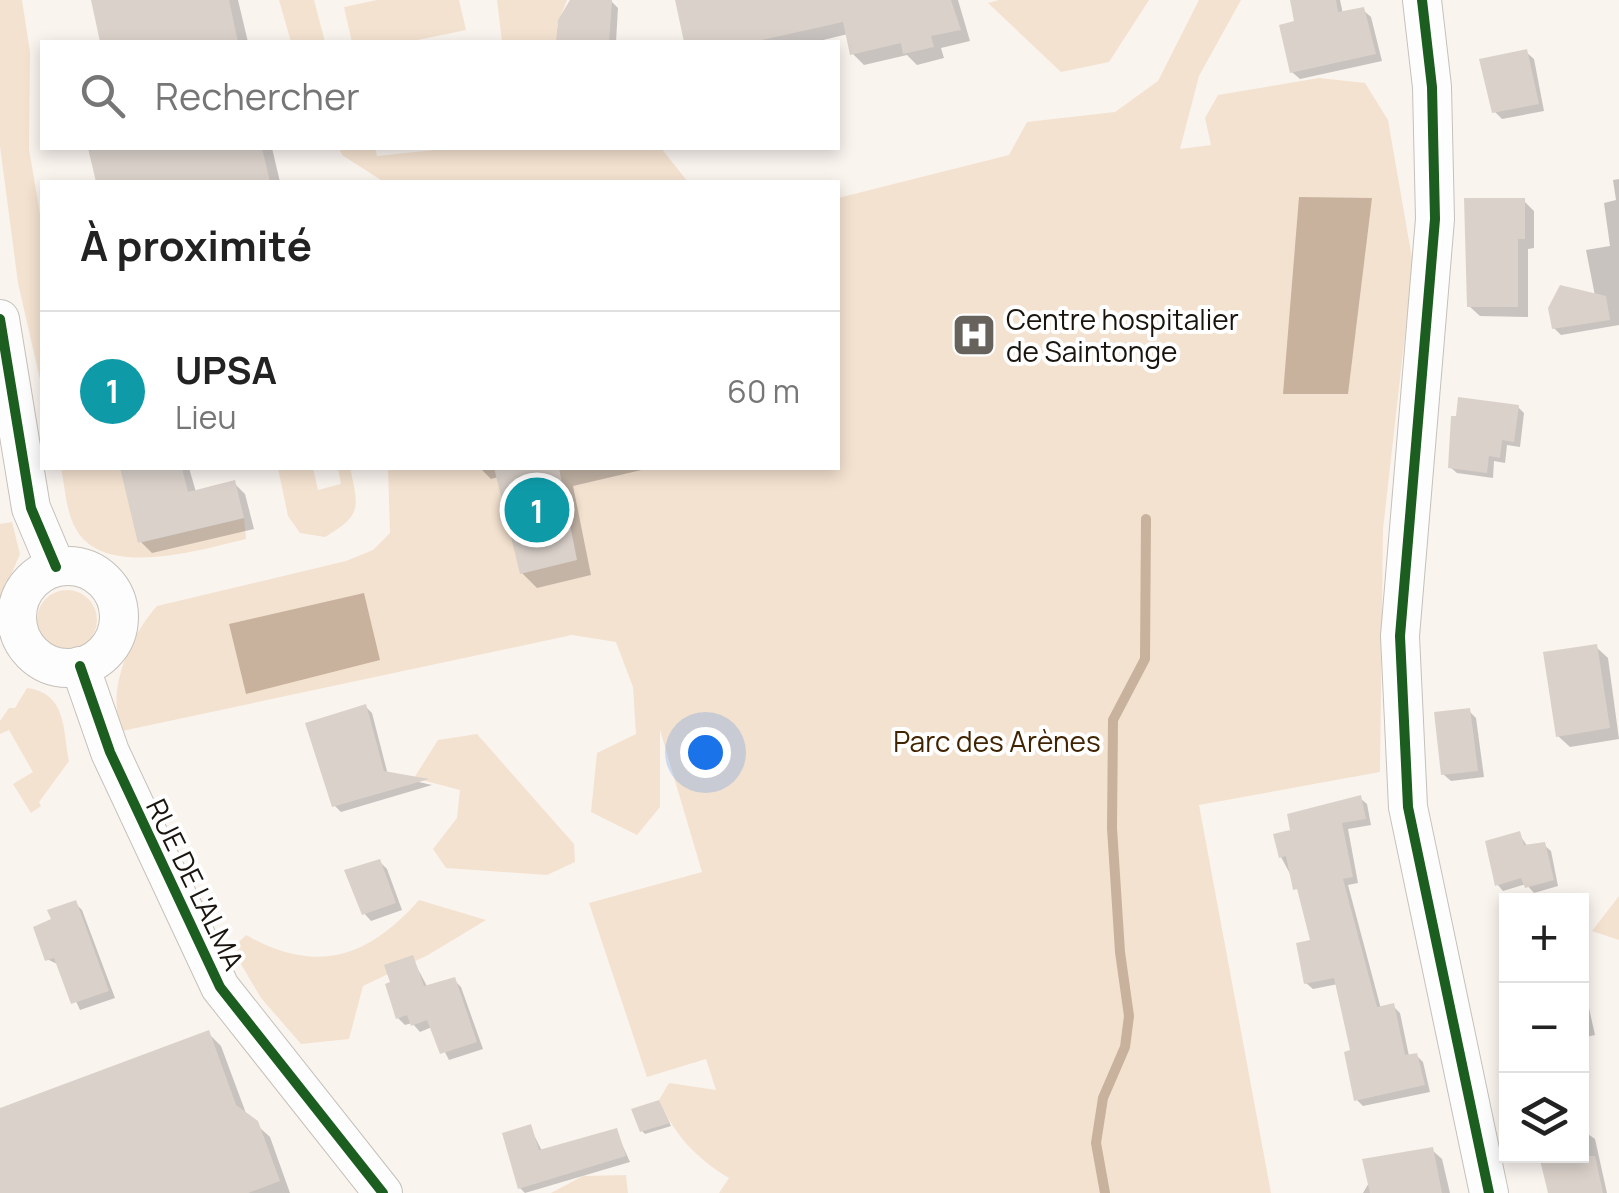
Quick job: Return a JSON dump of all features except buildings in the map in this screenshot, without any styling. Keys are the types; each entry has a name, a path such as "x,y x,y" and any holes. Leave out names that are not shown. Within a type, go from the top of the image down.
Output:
{"street":[{"path":"1422,0 1432,87 1435,219 1400,636 1408,807 1489,1193"},
{"path":"0,318 31,508 56,567"},
{"path":"56,567 90,571 104,581 118,610 118,624 106,651 80,666 52,665 38,659 20,634 20,600 40,574 56,567"},
{"name":"RUE DE L'ALMA","path":"80,666 110,752 220,987 384,1193"}],"green space":[{"path":"0,0 22,0 30,52 29,149 40,214 40,379 18,283 0,146"},
{"path":"279,0 314,0 324,40 290,40"},
{"path":"377,0 459,0 466,30 418,40 352,40 344,7"},
{"path":"497,0 567,0 557,25 559,40 502,40"},
{"path":"1149,0 1109,62 1061,72 988,3"},
{"name":"Parc des Arènes","path":"1199,0 1241,0 1199,76 1180,149 1211,145 1205,118 1218,95 1319,78 1365,83 1388,120 1413,264 1383,529 1380,772 1199,805 1271,1193 719,1193 729,1178 688,1145 659,1100 669,1083 716,1090 706,1059 647,1077 589,903 702,872 660,730 660,807 637,835 591,812 597,753 636,734 633,687 616,642 572,635 122,731 116,699 118,682 130,648 157,606 346,561 373,550 390,533 388,470 840,470 840,197 1009,155 1027,122 1115,112 1158,81"},
{"path":"340,150 376,150 377,156 435,150 663,150 686,180 381,180"},
{"path":"61,470 121,470 139,543 244,518 246,539 155,557 108,553 90,544 76,529"},
{"path":"278,470 313,470 318,490 341,484 338,470 350,470 356,502 346,523 325,537 300,533 288,516"},
{"path":"12,522 20,554 0,600 0,524"},
{"path":"67,590 88,599 97,620 88,641 67,650 46,641 37,620 46,599"},
{"path":"27,688 40,691 56,705 69,761 39,802 41,806 31,813 13,784 33,772 9,730 0,734 0,721 9,708 15,708"},
{"path":"477,734 574,844 575,862 547,875 446,868 433,849 457,818 460,790 414,778 438,740"},
{"path":"1619,896 1619,940 1592,931"},
{"path":"419,900 486,920 428,955 363,986 349,1039 301,1044 261,998 232,949 246,935 295,955 340,954 380,936"},
{"path":"626,1175 628,1193 551,1193 583,1176"}],"shaded area":[{"path":"1299,197 1372,198 1348,394 1283,394"},
{"path":"364,593 380,660 246,694 229,624"}],"waterway":[{"path":"1105,1193 1096,1143 1103,1098 1125,1047 1129,1016 1120,952 1112,828 1113,720 1145,659 1146,519"}],"cycle path":[{"path":"1422,0 1432,87 1435,219 1400,636 1408,807 1489,1193"},
{"path":"0,319 31,508 56,567"},
{"path":"80,666 110,752 220,987 383,1193"}],"place":[{"name":"Centre hospitalier de Saintonge","path":"974,335"},
{"name":"UPSA","path":"537,510"}]}
